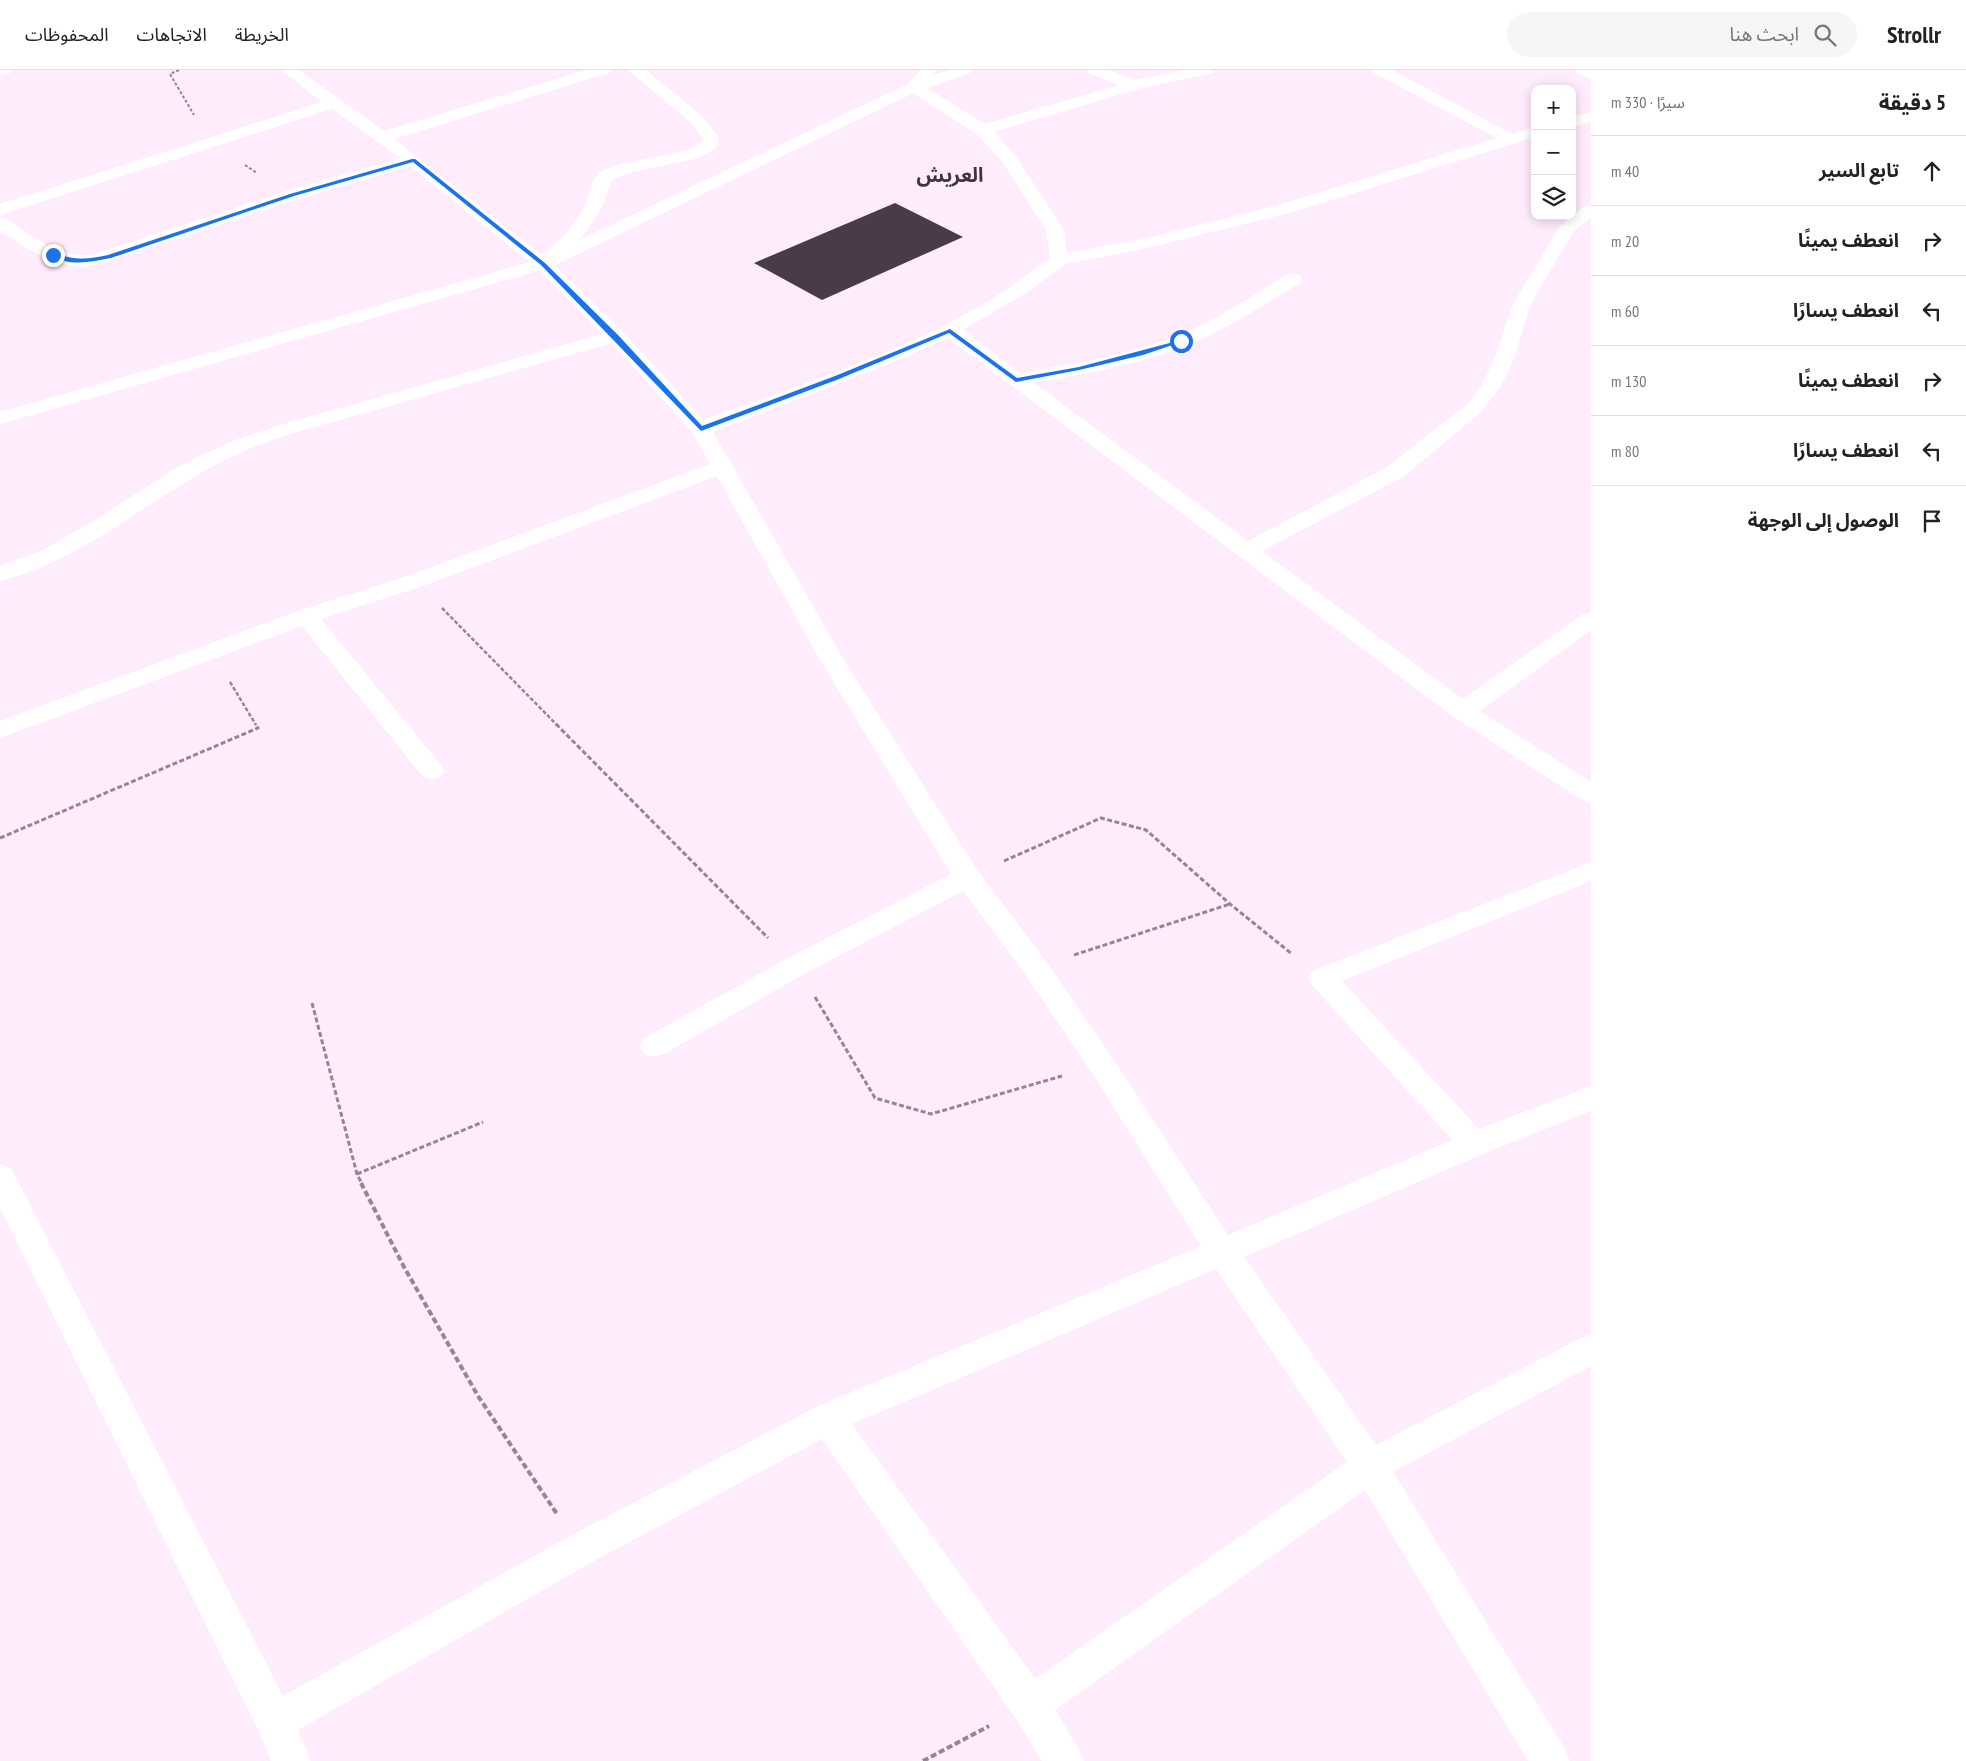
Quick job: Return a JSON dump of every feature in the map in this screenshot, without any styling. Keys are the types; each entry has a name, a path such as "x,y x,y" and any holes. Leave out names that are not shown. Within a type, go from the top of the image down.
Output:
{"street":[{"path":"0,71 4,70"},
{"path":"289,70 413,160 543,264 616,336 701,429 832,660 968,877 1036,967 1102,1065 1222,1252 1370,1466 1550,1761"},
{"path":"382,137 603,70"},
{"path":"543,264 577,232 593,207 602,181 606,176 618,170 692,154 710,144 710,137 695,118 636,70"},
{"path":"914,87 928,70"},
{"path":"0,418 543,264 914,87 964,70"},
{"path":"1094,70 1135,86"},
{"path":"983,130 1135,86 1207,70"},
{"path":"1380,70 1510,139"},
{"path":"1583,70 1591,74"},
{"path":"914,87 983,130 1009,159 1037,199 1055,230 1059,260"},
{"path":"0,210 334,103"},
{"path":"1576,121 1591,117"},
{"path":"701,429 837,378 950,330 1023,286 1059,260 1146,243 1284,209 1531,133"},
{"path":"0,223 53,255 67,260 87,261 109,256 292,195 413,160"},
{"path":"1245,551 1395,472 1473,409 1491,386 1521,306 1539,274 1568,227 1591,210"},
{"path":"1016,380 1079,369 1143,353 1181,341 1216,325 1293,279"},
{"path":"950,330 1245,551 1463,711 1591,794"},
{"path":"0,574 48,556 103,525 187,471 242,444 297,426 616,336"},
{"path":"0,730 306,616 415,581 721,467"},
{"path":"306,616 432,771"},
{"path":"1463,711 1591,619"},
{"path":"1474,1144 1322,978 1591,871"},
{"path":"654,1046 796,966 968,877"},
{"path":"275,1722 580,1549 828,1418 1474,1144 1591,1098"},
{"path":"0,1177 275,1722 291,1761"},
{"path":"1030,1705 1370,1466 1591,1348"},
{"path":"828,1418 1030,1705 1064,1761"}],"path":[{"path":"415,581 796,966 875,1098 931,1114 1102,1065"},
{"path":"0,838 258,728 212,651"},
{"path":"968,877 1100,818 1146,830 1230,904 1322,978"},
{"path":"1036,967 1230,904"},
{"path":"312,1003 357,1174 404,1268 478,1396 580,1549"},
{"path":"357,1174 483,1122"},
{"path":"923,1761 1030,1705"}],"building":[{"path":"895,203 963,237 822,300 754,263"}],"district":[{"name":"العريش","path":"950,175"}],"route":[{"path":"53,255 67,260 87,261 109,256 292,195 413,160 543,264 616,336 701,429 837,378 950,330 1016,380 1079,369 1143,353 1181,341"}]}
